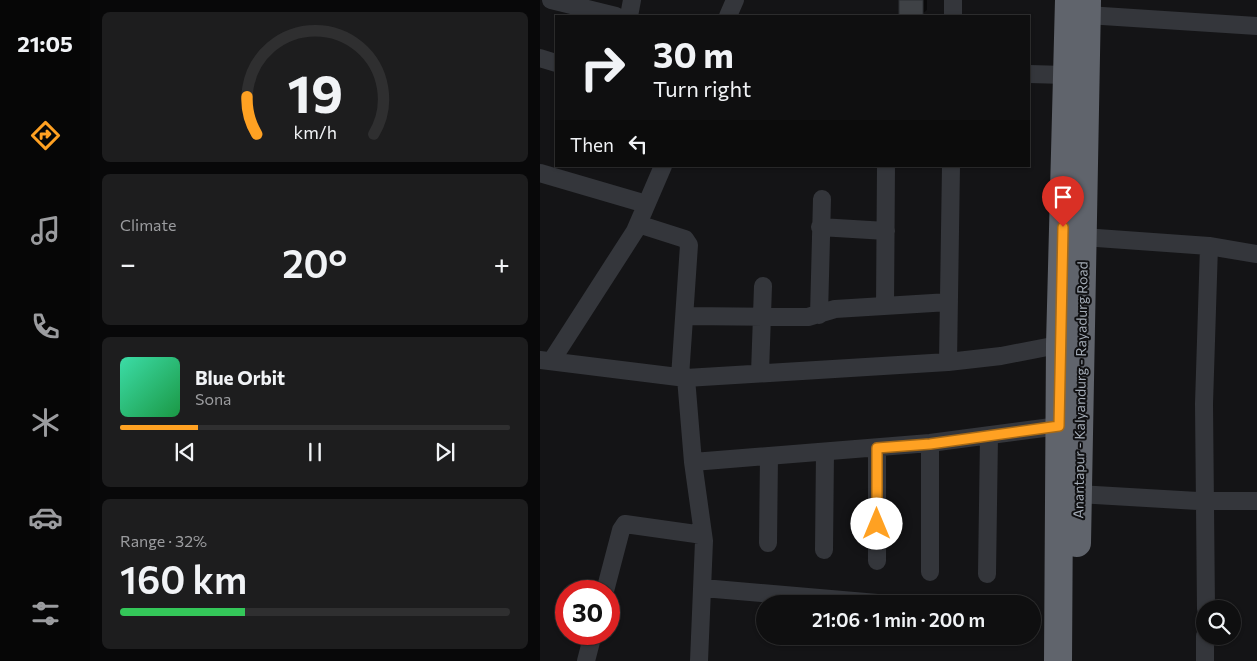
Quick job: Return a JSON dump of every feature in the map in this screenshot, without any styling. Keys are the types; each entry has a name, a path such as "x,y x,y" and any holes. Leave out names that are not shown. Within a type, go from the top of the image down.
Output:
{"highway":[{"name":"Anantapur - Kalyandurg - Rayadurg Road","path":"1075,661 1078,494 1070,343 1066,75 1081,5"},
{"name":"Anantapur - Kalyandurg - Rayadurg Road","path":"1058,661 1059,426 1083,237 1081,5"}],"street":[{"path":"551,0 612,15"},
{"path":"629,15 632,0"},
{"path":"728,15 735,0"},
{"path":"953,0 953,15"},
{"path":"1081,5 1257,26"},
{"path":"540,58 555,63"},
{"path":"1030,74 1066,75"},
{"path":"663,167 638,224 546,360 683,378 948,362 1001,356 1070,343"},
{"path":"885,306 886,167"},
{"path":"948,362 951,167"},
{"path":"540,173 646,204"},
{"path":"819,315 822,200"},
{"path":"638,224 685,239 690,250 683,378 703,535 703,588 699,661"},
{"path":"820,227 886,231"},
{"path":"1083,237 1209,246 1257,254"},
{"path":"1206,600 1204,404 1209,246"},
{"path":"760,373 763,286"},
{"path":"685,316 762,317 819,315 836,309 949,302"},
{"path":"693,462 930,444 1059,426"},
{"path":"987,574 989,436"},
{"path":"930,444 930,572"},
{"path":"877,448 877,561"},
{"path":"824,550 825,452"},
{"path":"768,543 770,456"},
{"path":"1078,494 1206,501 1257,501"},
{"path":"608,580 621,530 625,524 703,535"},
{"path":"703,588 784,595"},
{"path":"586,661 590,645"},
{"path":"1205,661 1206,645"}],"building":[{"path":"899,0 923,0 923,15 899,15"}],"route":[{"path":"877,524 877,448 930,444 1059,426 1063,227"}]}
